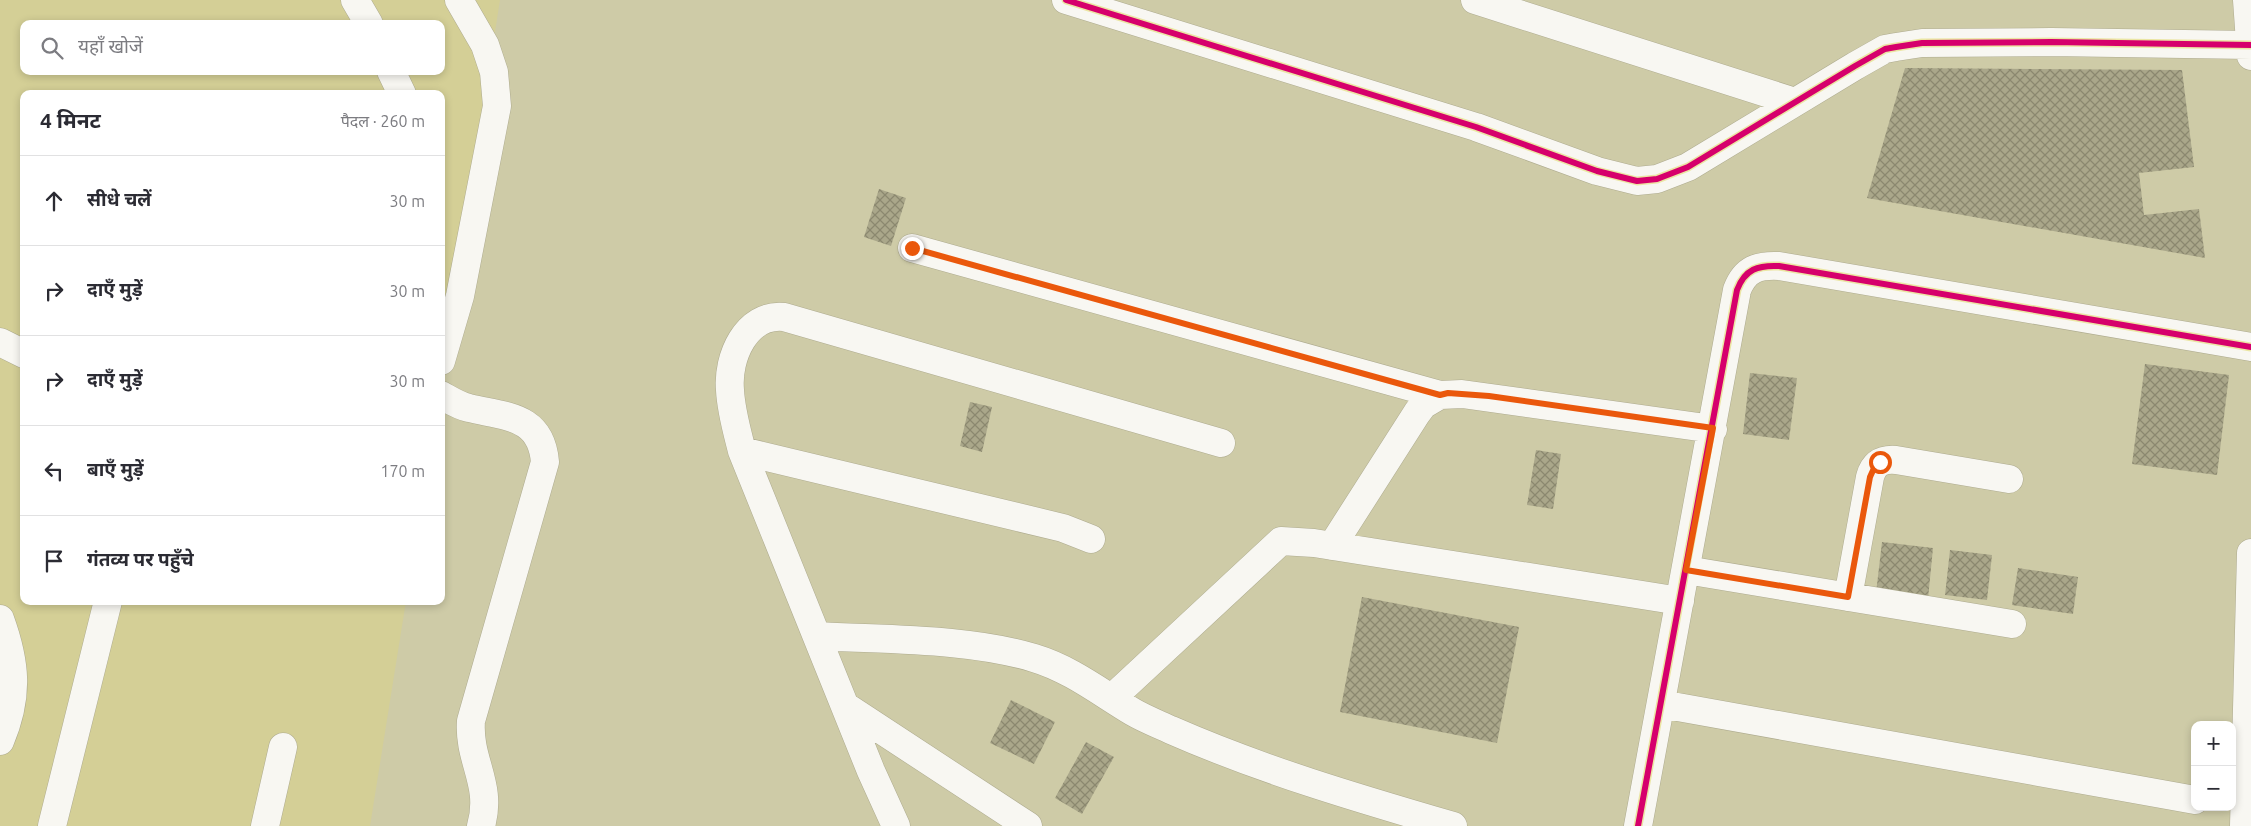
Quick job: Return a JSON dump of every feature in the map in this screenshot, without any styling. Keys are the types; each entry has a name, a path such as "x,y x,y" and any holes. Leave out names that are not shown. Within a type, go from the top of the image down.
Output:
{"street":[{"path":"355,0 367,20"},
{"path":"445,347 460,296 497,106 494,72 485,45 459,0"},
{"path":"1066,0 1476,127 1597,171 1637,181 1657,179 1688,167 1880,52 1896,47 1922,43 2051,42 2251,49 2247,0"},
{"path":"1475,0 1795,102"},
{"path":"393,75 400,90"},
{"path":"912,248 1440,395"},
{"path":"1638,826 1737,290 1744,276 1750,270 1766,265 2251,347"},
{"path":"896,826 845,706 742,451 733,416 729,388 732,363 743,336 751,327 772,316 784,317 1221,444"},
{"path":"0,342 20,352"},
{"path":"1332,546 1417,413 1440,395 1448,393 1489,396 1713,428"},
{"path":"445,397 468,408 506,416 530,426 540,438 544,448 545,462 471,721 470,738 480,771 486,804 481,826"},
{"path":"742,451 1063,528 1091,539"},
{"path":"1848,597 1870,477 1875,466 1880,462 1896,460 2009,478"},
{"path":"1112,698 1281,541 1332,546 1680,601"},
{"path":"2240,814 2251,553"},
{"path":"1686,570 2012,624"},
{"path":"52,826 107,605"},
{"path":"0,618 10,649 14,678 12,702 0,741"},
{"path":"817,636 984,646 1035,658 1060,668 1134,713 1213,748 1325,789 1453,826"},
{"path":"1661,704 2191,799"},
{"path":"845,706 1028,826"},
{"path":"265,826 283,746"}],"shaded area":[{"path":"0,0 500,0 445,349 445,90 20,90 20,605 405,605 370,826 0,826"}],"building":[{"path":"1905,68 2182,70 2194,167 2139,173 2144,215 2199,209 2205,258 1867,198"},
{"path":"879,189 906,198 891,246 864,237"},
{"path":"2145,364 2229,375 2217,475 2132,464"},
{"path":"1750,373 1797,378 1789,440 1743,434"},
{"path":"970,402 992,407 982,452 960,446"},
{"path":"1536,450 1561,454 1553,509 1527,505"},
{"path":"1882,542 1933,548 1928,599 1876,593"},
{"path":"1950,550 1992,555 1987,600 1945,595"},
{"path":"2018,568 2078,577 2073,614 2012,605"},
{"path":"1362,597 1519,627 1497,743 1340,712"},
{"path":"1011,700 1055,722 1034,764 990,743"},
{"path":"1086,742 1114,757 1082,814 1055,798"}],"cycle path":[{"path":"1066,0 1476,127 1597,171 1637,181 1657,179 1688,167 1885,49 1922,43 2051,42 2251,45"},
{"path":"1638,826 1737,290 1748,273 1765,266 1779,266 2251,347"}],"route":[{"path":"912,248 1440,395 1448,393 1489,396 1713,428 1686,570 1848,597 1870,477 1875,466 1880,462"}]}
